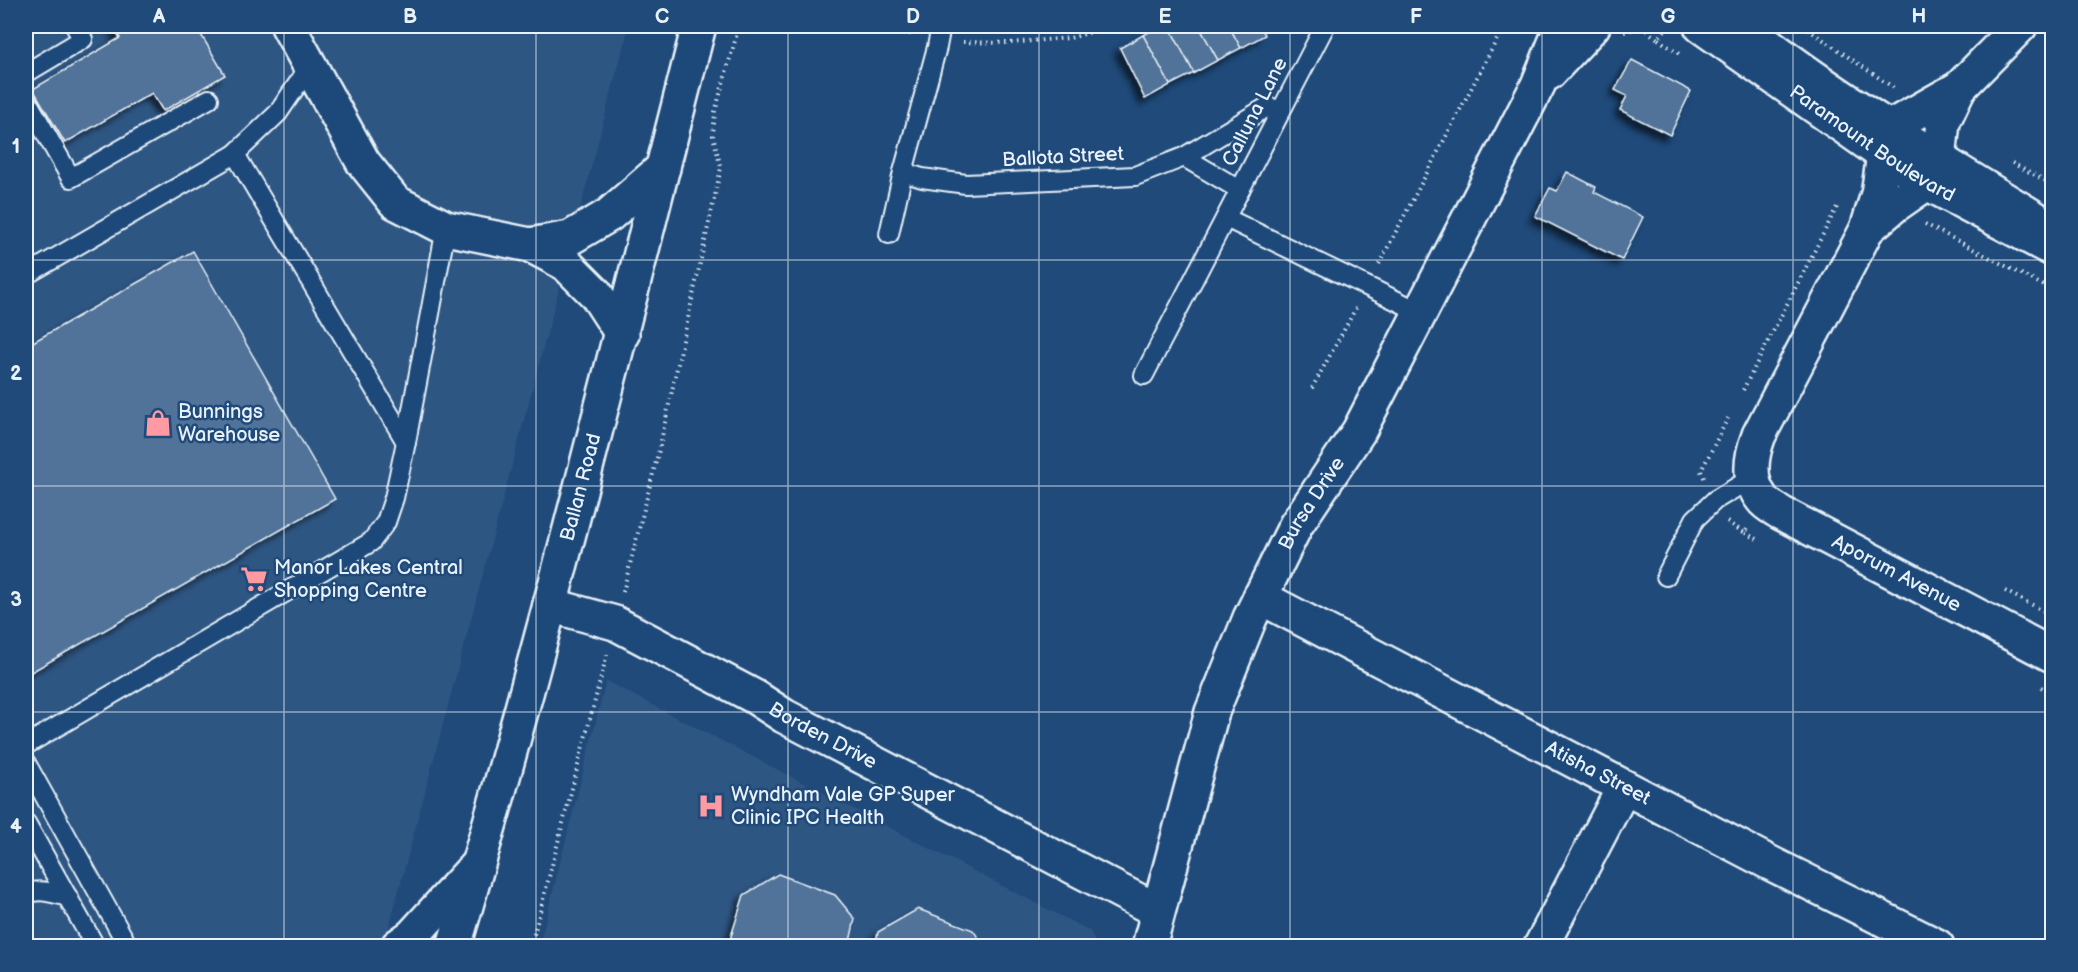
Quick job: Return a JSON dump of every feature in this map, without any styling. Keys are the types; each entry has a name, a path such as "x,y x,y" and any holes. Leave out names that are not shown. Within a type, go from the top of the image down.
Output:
{"street":[{"path":"288,26 363,162 395,201 446,228 530,245 566,264 596,294 622,334"},
{"name":"Ballan Road","path":"454,946 480,861 550,605 622,334 699,26"},
{"name":"Bursa Drive","path":"1149,946 1212,712 1260,597 1296,525 1359,431 1538,85 1562,26"},
{"name":"Bursa Drive","path":"1538,85 1593,26"},
{"name":"Paramount Boulevard","path":"1701,26 1887,141 2052,249"},
{"name":"Paramount Boulevard","path":"1744,26 1887,141"},
{"path":"1752,478 1751,462 1759,435 1867,229 1878,194 1887,141 1959,88 2020,26"},
{"path":"1867,229 1933,171 1943,122 1959,88"},
{"path":"530,245 570,238 609,215 663,168"},
{"name":"Paramount Boulevard","path":"1933,171 2052,228"},
{"name":"Aporum Avenue","path":"1752,478 1763,500 1781,513 2052,655"},
{"name":"Atisha Street","path":"1260,597 1624,787 1937,946"},
{"name":"Borden Drive","path":"550,605 615,623 755,697 784,716 1158,911"},
{"path":"1541,946 1624,787"},
{"path":"398,946 412,936 480,861"}],"lane":[{"path":"26,73 83,39 75,26"},
{"name":"Calluna Lane","path":"1144,375 1325,26"},
{"path":"889,234 903,171 940,32"},
{"path":"26,275 235,154 278,113 310,66"},
{"path":"26,99 71,178 208,99"},
{"name":"Ballota Street","path":"903,171 922,178 966,184 1135,176 1184,157 1267,107 1281,110"},
{"path":"235,154 406,442"},
{"path":"1184,157 1240,190"},
{"path":"1226,218 1420,312"},
{"path":"26,745 371,542 386,522 394,498 446,228"},
{"path":"1666,576 1695,519 1715,500 1752,478"},
{"path":"26,763 128,946"},
{"path":"26,823 95,946"},
{"path":"26,894 33,891 45,891 68,897"}],"path":[{"path":"531,946 659,450 721,168 713,136 715,112 738,30 745,26"},
{"path":"874,26 940,32 1008,44 1070,38 1114,26"},
{"path":"1312,388 1368,287 1504,26"},
{"path":"2001,588 2052,615"}],"shaded area":[{"name":"Manor Lakes Central Shopping Centre","path":"33,26 629,26 384,946 26,946 26,30"},
{"name":"Wyndham Vale GP Super Clinic IPC Health","path":"606,681 1090,931 1097,946 539,946"}],"building":[{"path":"113,26 196,26 225,75 163,111 152,93 65,143 33,89 120,38"},
{"path":"1162,26 1169,26 1194,73 1170,85 1143,35"},
{"path":"1169,26 1199,26 1218,60 1194,73"},
{"path":"1199,26 1229,26 1241,48 1218,60"},
{"path":"1229,26 1260,26 1265,35 1241,48"},
{"path":"1143,35 1170,85 1145,99 1120,48"},
{"path":"1632,60 1691,91 1670,135 1620,110 1627,96 1615,90"},
{"path":"1567,172 1596,187 1594,192 1643,217 1622,260 1535,216 1550,188 1557,191"},
{"name":"Bunnings Warehouse","path":"193,251 335,499 26,675 26,346"},
{"path":"778,874 835,895 855,919 849,946 728,946 744,895"},
{"path":"918,909 973,930 984,946 875,946 878,932"}],"place":[{"name":"Bunnings Warehouse","path":"158,423"},
{"name":"Manor Lakes Central Shopping Centre","path":"254,579"},
{"name":"Wyndham Vale GP Super Clinic IPC Health","path":"711,806"}]}
